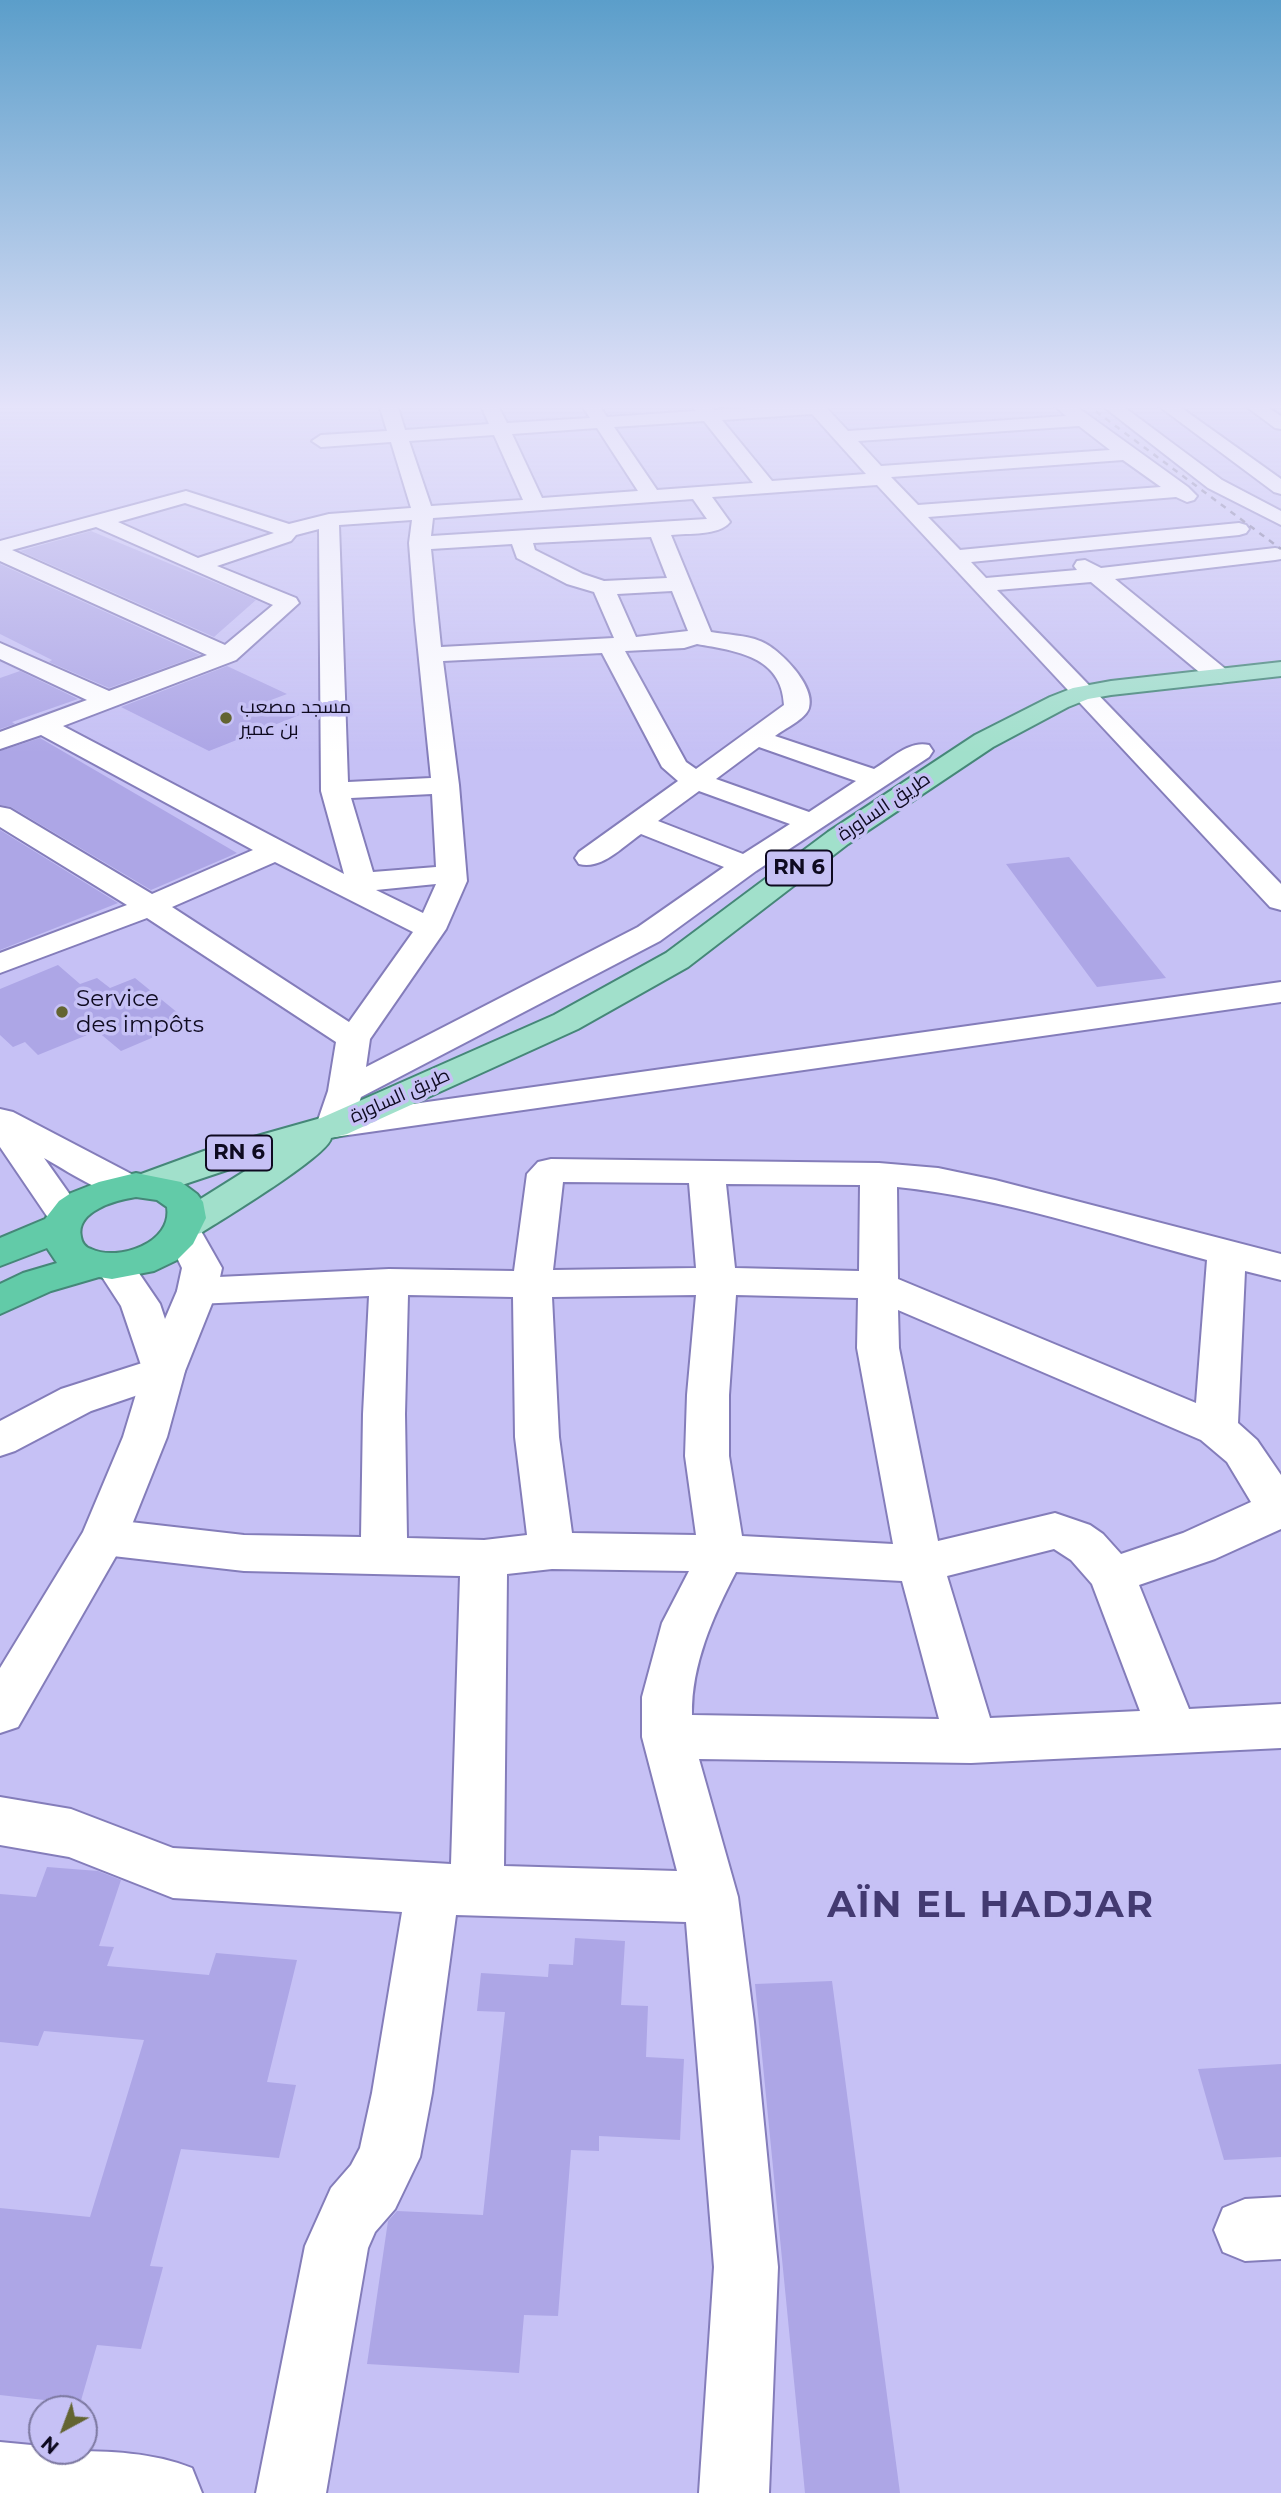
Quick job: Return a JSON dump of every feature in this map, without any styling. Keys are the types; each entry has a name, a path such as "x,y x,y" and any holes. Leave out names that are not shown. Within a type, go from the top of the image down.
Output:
{"highway":[{"path":"0,1253 64,1222 90,1197 136,1186 162,1188 184,1203 188,1213 186,1228 173,1246 156,1256 37,1282 0,1300"},
{"path":"64,1222 61,1239 67,1251 78,1259 104,1266"}],"main road":[{"name":"طريق الساورة","path":"334,1126 566,1022 677,960 838,838 905,792 984,741 1059,702 1082,694 1281,669"},
{"name":"RN 6","path":"136,1186 217,1159 334,1126"},
{"name":"RN 6","path":"186,1228 280,1166 334,1126"}],"street":[{"path":"256,520 288,531 328,520"},
{"path":"329,520 335,790 358,886"},
{"path":"422,520 420,543 452,874 431,929 353,1039 345,1091 334,1126 1281,992"},
{"path":"420,543 659,530 717,524 719,520"},
{"path":"920,520 1281,901"},
{"path":"1033,520 1219,676"},
{"path":"1112,520 1135,539"},
{"path":"1226,520 1278,557"},
{"path":"0,547 99,521 288,603 228,654 0,741"},
{"path":"955,557 1239,529"},
{"path":"659,530 700,632 696,637"},
{"path":"197,565 284,537 288,531"},
{"path":"521,537 525,553 575,579 603,588 680,584"},
{"path":"0,553 228,654"},
{"path":"980,585 1278,557"},
{"path":"603,588 619,645 675,767 696,781 811,822"},
{"path":"431,655 684,641 696,637 752,646 779,666 796,690 797,708 589,858"},
{"path":"0,650 110,701"},
{"path":"0,672 26,664"},
{"path":"44,726 276,851 358,886 431,929"},
{"path":"757,738 876,779"},
{"path":"345,1091 625,944 649,934 746,865 920,751"},
{"path":"335,790 445,785"},
{"path":"0,815 150,906 353,1039"},
{"path":"638,823 746,865"},
{"path":"0,964 150,906 276,851"},
{"path":"358,886 452,874"},
{"path":"0,1120 136,1186"},
{"path":"0,1120 64,1222"},
{"path":"552,1551 537,1437 532,1284 545,1174 558,1168 879,1174 938,1180 995,1192 1281,1267"},
{"path":"706,1170 717,1281 708,1395 707,1456 722,1553 686,1623 667,1697 667,1737 711,1897 725,2022 746,2267 734,2493"},
{"path":"879,1174 878,1348 920,1564 971,1741"},
{"path":"0,1712 104,1537 145,1437 164,1371 197,1291 202,1268 186,1228"},
{"path":"1216,1429 1227,1253"},
{"path":"104,1266 140,1304 164,1371"},
{"path":"197,1291 389,1282 532,1284 717,1281 877,1285 1216,1429 1242,1451 1280,1510 1199,1546 1112,1575"},
{"path":"384,1555 384,1414 389,1282"},
{"path":"0,1440 76,1401 164,1371"},
{"path":"104,1537 244,1553 484,1558 552,1551 722,1553 920,1564 1055,1531 1074,1538 1087,1547 1112,1575 1173,1733"},
{"path":"291,2493 337,2246 353,2210 373,2187 389,2157 402,2093 455,1889 484,1558"},
{"path":"667,1737 971,1741 1281,1726"},
{"path":"0,1821 71,1833 173,1873 455,1889 711,1897"},
{"path":"0,2477 167,2493"}],"building":[{"path":"91,531 256,600 214,637 20,551"},
{"path":"0,564 200,655 109,688 49,662 52,660 0,634"},
{"name":"مسجد مصعب بن عمير","path":"227,666 287,694 271,700 302,714 209,751 121,707"},
{"path":"20,671 78,699 12,722 15,724 0,729 0,678"},
{"path":"40,738 237,853 151,890 11,807 0,805 0,751"},
{"path":"0,830 118,903 0,950"},
{"path":"1069,857 1166,978 1097,987 1006,864"},
{"name":"Service des impôts","path":"58,965 80,984 97,978 110,988 135,978 189,1022 121,1051 97,1031 38,1055 25,1042 13,1047 0,1035 0,989"},
{"path":"47,1867 98,1871 121,1880 99,1946 114,1947 107,1966 209,1975 216,1953 297,1960 267,2082 296,2085 279,2158 181,2149 150,2266 163,2267 141,2349 97,2345 83,2395 28,2395 28,2398 0,2395 0,2208 90,2217 144,2040 44,2031 38,2046 0,2042 0,1894 36,1897"},
{"path":"575,1938 625,1941 621,2005 648,2006 646,2057 684,2059 680,2140 599,2136 599,2151 571,2150 558,2316 524,2315 519,2373 367,2364 388,2221 397,2211 483,2215 505,2012 477,2011 481,1973 548,1977 549,1964 573,1965"},
{"path":"832,1981 900,2493 805,2493 755,1984"},
{"path":"1281,2064 1281,2157 1224,2160 1198,2069"}],"railway":[{"path":"1242,520 1281,549"}],"place":[{"name":"مسجد مصعب بن عمير","path":"226,718"},
{"name":"Service des impôts","path":"62,1012"}],"district":[{"name":"AÏN EL HADJAR","path":"991,1906"}]}
